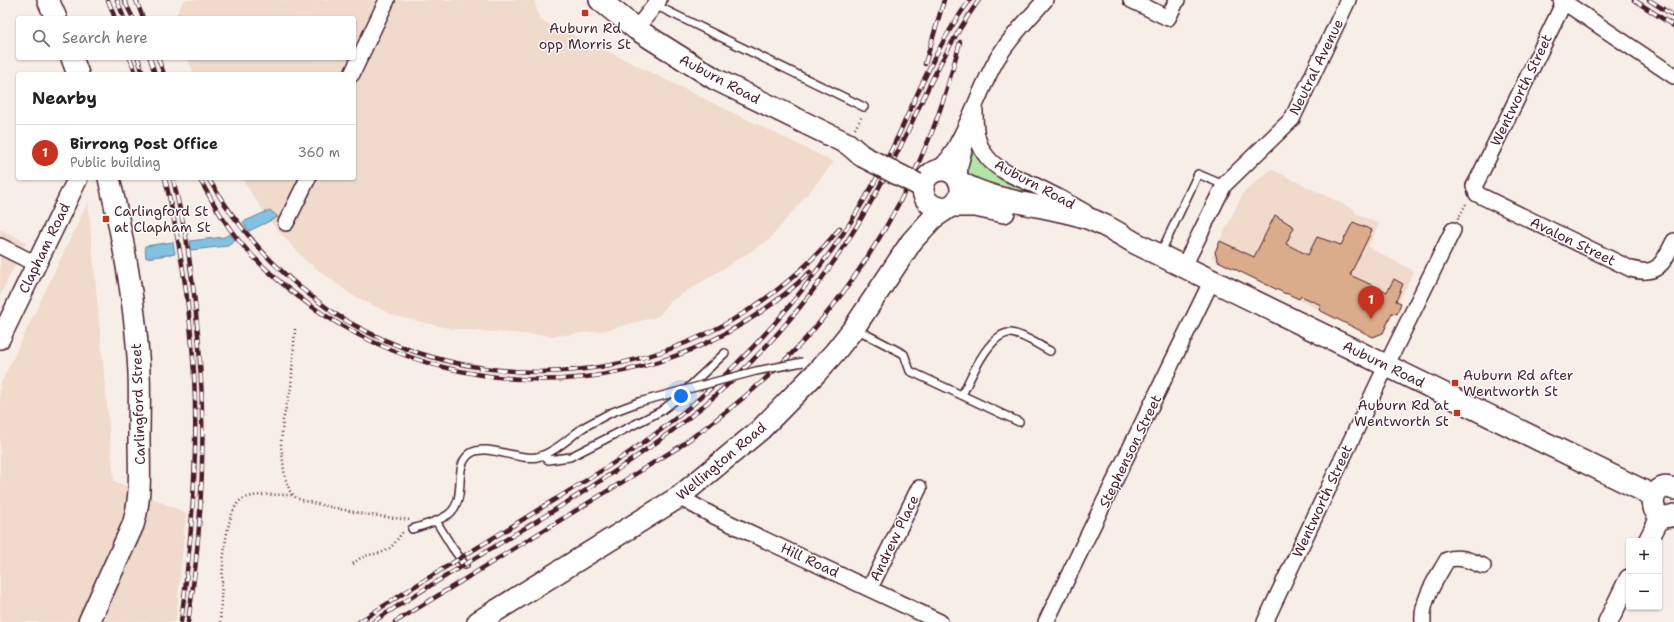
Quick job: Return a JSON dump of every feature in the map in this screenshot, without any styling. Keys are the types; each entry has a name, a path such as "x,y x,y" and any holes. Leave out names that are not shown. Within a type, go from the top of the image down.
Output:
{"main road":[{"path":"48,0 55,16"},
{"name":"Auburn Road","path":"600,0 636,29 715,79 858,145 926,182"},
{"path":"73,60 77,72"},
{"path":"948,170 960,181 960,196 956,202 949,207 940,208 932,206 926,182 948,170"},
{"name":"Carlingford Street","path":"89,622 133,525 137,512 139,486 139,373 133,308 119,222 109,180"},
{"name":"Auburn Road","path":"960,181 971,189 982,193 1082,216 1109,226 1135,243 1387,364 1654,496"},
{"name":"Wellington Road","path":"912,241 922,211 926,182"},
{"name":"Auburn Road","path":"949,207 981,207 1135,243"},
{"name":"Wellington Road","path":"478,622 679,497 760,430 810,368 854,328 912,241 929,222 949,207"},
{"path":"1668,515 1654,509 1654,496 1661,489 1666,488 1674,490"}],"street":[{"path":"353,72 387,0"},
{"path":"926,182 952,154 997,58 1013,36 1045,0"},
{"path":"1131,0 1168,18 1177,0"},
{"name":"Neutral Avenue","path":"1184,266 1224,185 1292,119 1348,0"},
{"path":"1563,1 1674,76"},
{"name":"Wentworth Street","path":"1476,183 1563,1"},
{"path":"636,29 657,2"},
{"path":"960,181 960,164 974,109"},
{"name":"Auburn Road","path":"974,109 978,139 983,151 991,162 1007,172 1074,205 1109,226"},
{"name":"Clapham Road","path":"0,339 77,180"},
{"path":"286,223 307,180"},
{"name":"Avalon Street","path":"1476,183 1477,194 1484,198 1631,269 1646,272 1654,271 1660,266 1674,241"},
{"name":"Wentworth Street","path":"1265,622 1387,364 1453,230"},
{"path":"0,246 36,264"},
{"name":"Stephenson Street","path":"1046,622 1212,280"},
{"name":"Andrew Place","path":"870,588 919,488"},
{"name":"Hill Road","path":"679,497 940,622"},
{"path":"1650,538 1668,515"},
{"path":"1423,622 1422,612 1427,598 1447,560 1455,557 1484,566"},
{"path":"1608,622 1626,585"}],"lane":[{"path":"657,2 864,111"},
{"path":"1160,254 1198,174 1224,185"},
{"path":"854,328 904,354 910,371 1018,422"},
{"path":"962,395 980,360 1000,335 1010,333 1022,336 1050,351"},
{"path":"543,455 548,460 570,457 661,411 674,401 725,353"},
{"path":"412,528 436,521 450,513 457,504 460,491 462,465 467,456 473,452 487,450 526,458 543,455 610,413 639,402 756,371 810,368"},
{"path":"436,521 452,547 466,565"}],"path":[{"path":"858,145 864,111"},
{"path":"1453,230 1476,183"},
{"path":"295,329 290,388 283,420 281,445 285,478 290,491 301,500 308,502 363,514 403,518 425,524"},
{"path":"220,622 225,542 229,521 236,504 247,496 293,495"},
{"path":"353,564 366,555 386,550 395,543 402,532 412,528"}],"shaded area":[{"path":"184,0 534,0 540,20 607,51 834,162 769,240 671,301 659,316 607,330 556,336 453,329 395,316 352,295 305,260 274,226 242,180 356,180 356,72 192,72 189,60 356,60 356,16 175,16"},
{"path":"1271,169 1355,210 1355,213 1379,224 1368,247 1414,271 1384,333 1374,337 1212,257 1243,193"},
{"path":"88,202 114,481 186,513 176,619 175,622 0,622 0,385"},
{"path":"0,229 26,242 0,296"}],"green space":[{"path":"973,153 992,173 1050,201 975,185 964,172"}],"water":[{"path":"270,210 278,217 249,231 243,222"},
{"path":"230,234 235,241 228,246 191,250 190,241 224,237"},
{"path":"173,242 175,254 146,258 145,246"}],"building":[{"path":"1275,215 1294,227 1286,244 1308,255 1317,237 1341,245 1353,222 1372,230 1350,275 1387,292 1394,279 1403,284 1396,301 1401,303 1397,314 1392,313 1383,333 1373,337 1319,310 1321,305 1301,296 1299,299 1286,294 1218,261 1215,252 1220,241 1254,257"}],"railway":[{"path":"108,0 114,16"},
{"path":"117,0 123,16"},
{"path":"124,0 132,16"},
{"path":"136,0 142,16"},
{"path":"925,64 944,0"},
{"path":"359,622 641,444 676,418 730,371 796,298 851,222 887,159 945,38 970,0"},
{"path":"373,622 411,597 568,502 644,451 704,406 767,345 805,301 848,240 891,164 949,48 979,0"},
{"path":"1634,0 1674,26"},
{"path":"1649,0 1674,16"},
{"path":"395,622 679,447 735,405 788,358 836,302 881,236 907,188 934,127 960,42"},
{"path":"131,60 135,72"},
{"path":"139,60 142,72"},
{"path":"151,60 154,72"},
{"path":"159,60 163,72"},
{"path":"165,180 186,287 195,399 192,511 186,585 181,622"},
{"path":"173,180 186,237 193,285 201,381 202,478 195,574 188,622"},
{"path":"200,180 233,233 247,250 308,303 375,343 448,368 524,379 600,375 675,356 745,322 810,272"},
{"path":"209,180 230,212 267,257 295,283 335,314 399,346 467,365 536,372 604,366 670,349 733,320 790,279 840,228"}],"place":[{"name":"Auburn Rd opp Morris St","path":"585,13"},
{"name":"Carlingford St at Clapham St","path":"106,219"},
{"name":"Birrong Post Office","path":"1371,319"},
{"name":"Auburn Rd after Wentworth St","path":"1455,383"},
{"name":"Auburn Rd at Wentworth St","path":"1457,413"}]}
